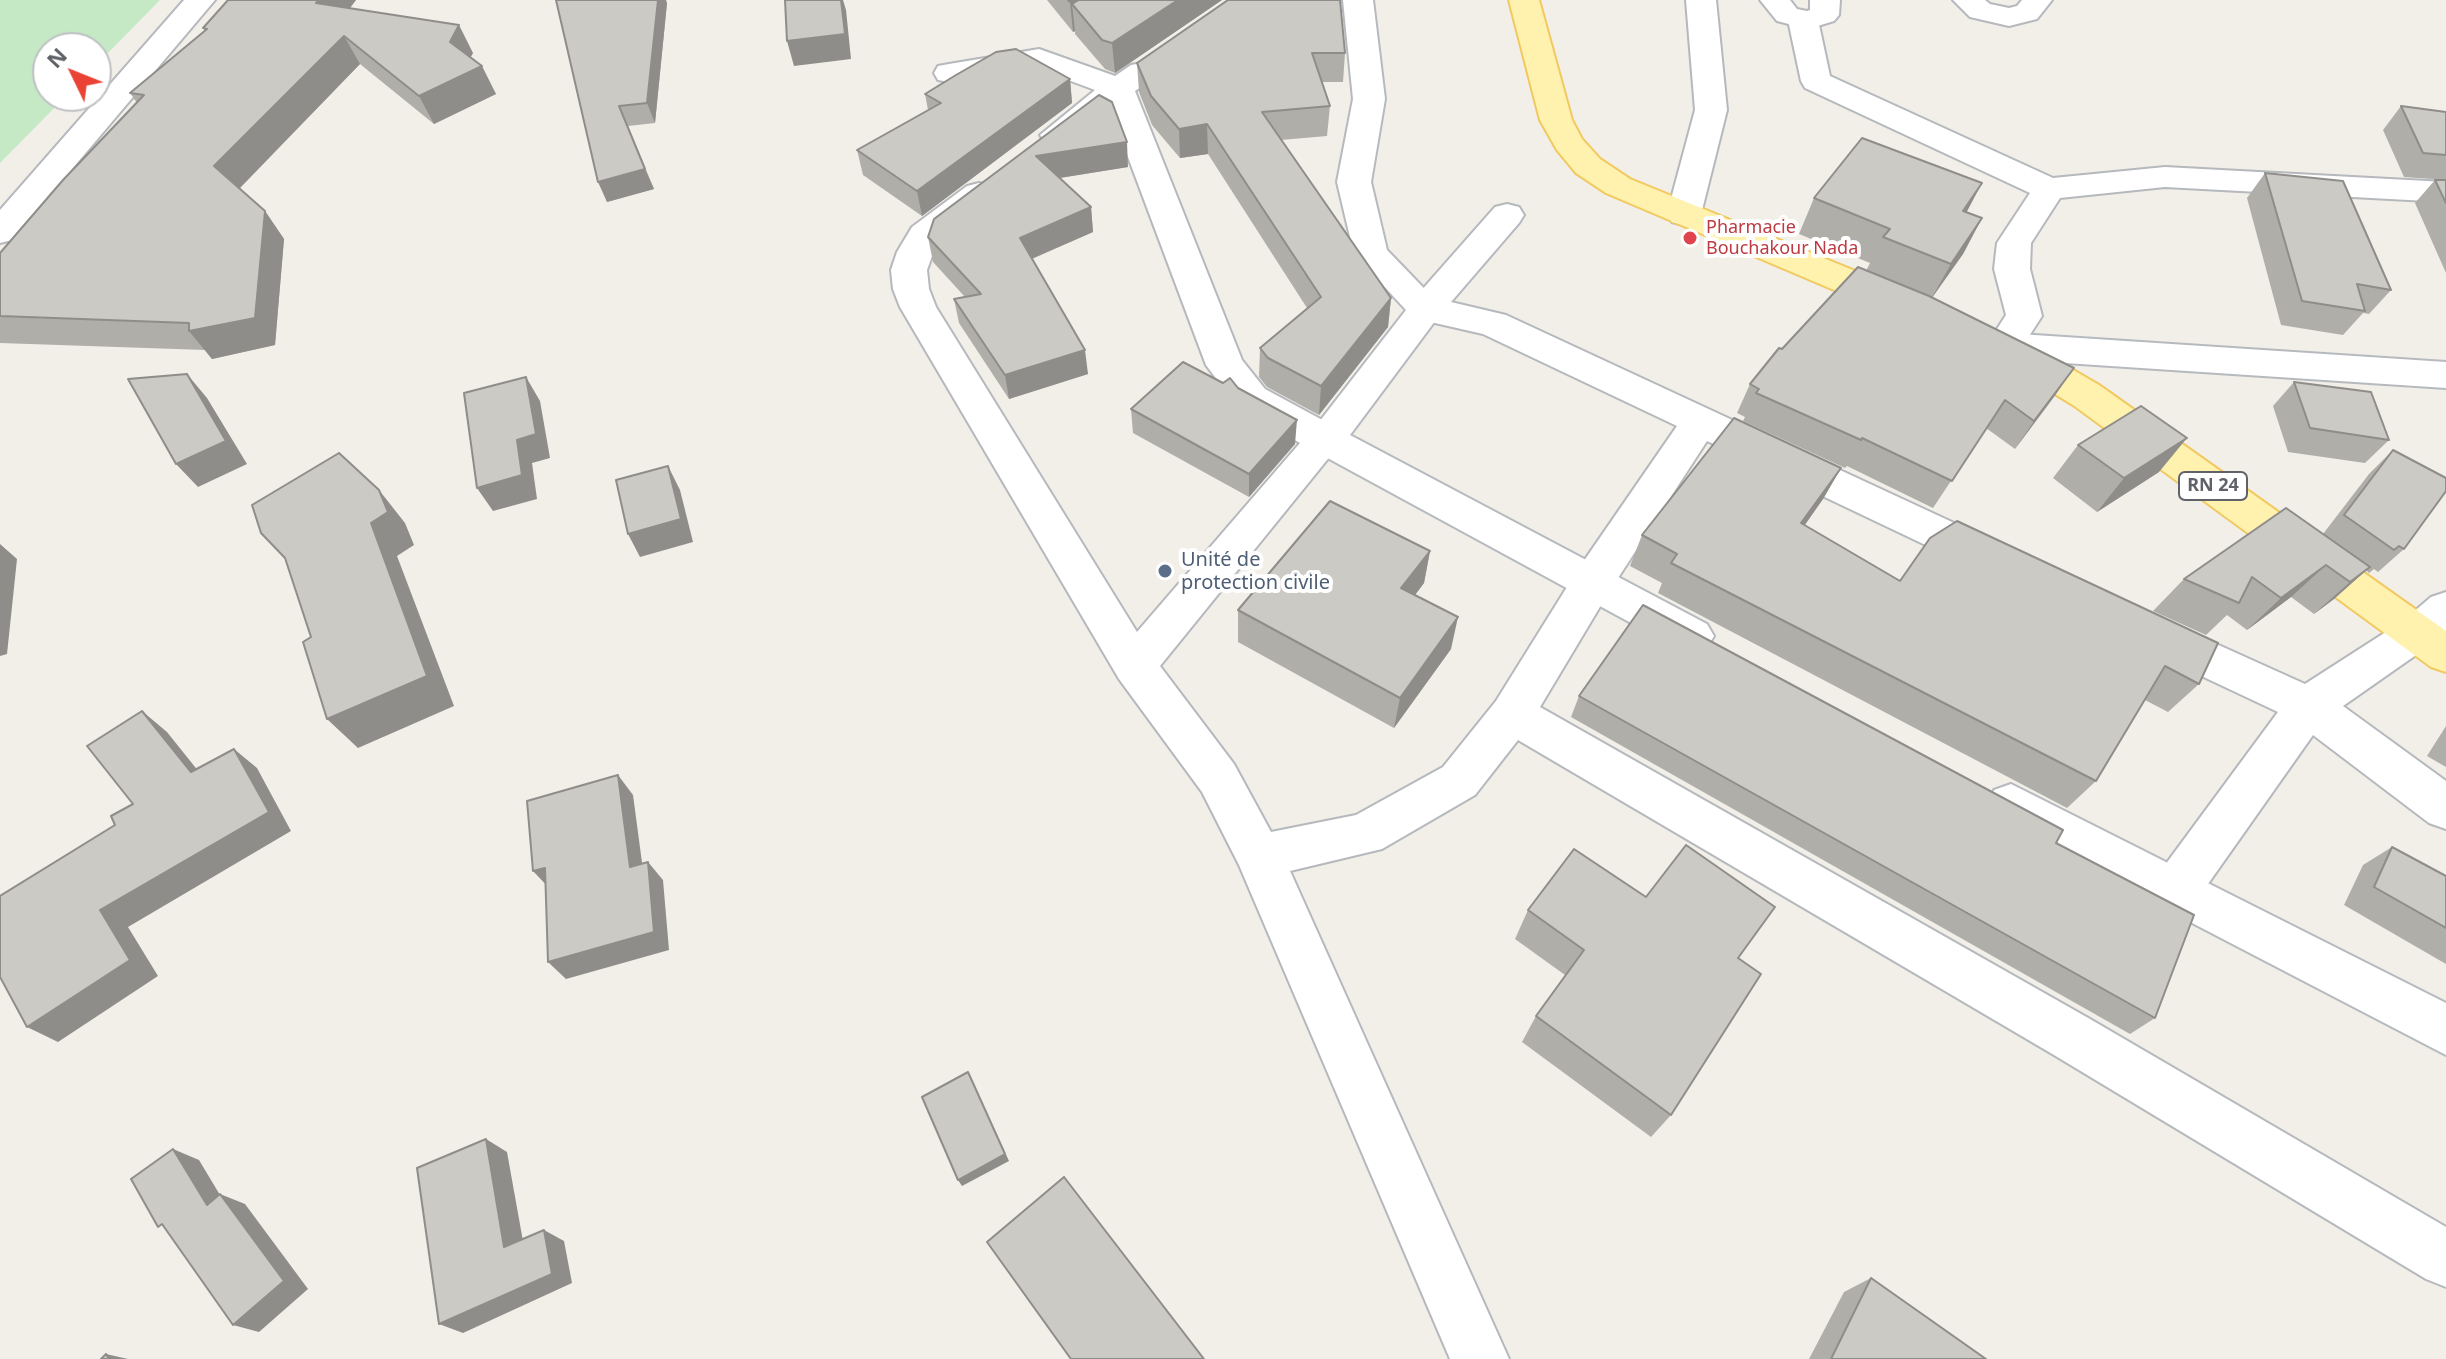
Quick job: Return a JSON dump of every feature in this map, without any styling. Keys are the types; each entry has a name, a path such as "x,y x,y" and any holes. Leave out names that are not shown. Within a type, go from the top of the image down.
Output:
{"main road":[{"path":"1524,0 1556,120 1568,143 1588,166 1618,186 1931,316"},
{"name":"RN 24","path":"1989,340 2086,395 2437,632"}],"street":[{"path":"0,232 200,0"},
{"path":"1358,0 1369,99 1354,182 1371,254 1426,309 1493,324 2033,578"},
{"path":"1684,214 1711,110 1701,0"},
{"path":"1775,0 1783,13 1814,10 1816,81 2049,189 2165,177 2446,192"},
{"path":"1968,0 1980,11 2009,17 2027,13 2037,0"},
{"path":"1169,53 924,235 914,252 909,270 911,289 997,440 1134,666 1218,778 1259,856 1480,1359"},
{"path":"949,73 1039,58 1118,88 1225,365 1252,399 1730,657"},
{"path":"1989,340 2024,316 2012,269 2014,243 2049,189"},
{"path":"1134,666 1325,439 1426,309 1507,215"},
{"path":"1989,340 2446,375"},
{"path":"1259,856 1365,834 1459,781 1512,714 1592,583 1700,422"},
{"path":"2120,618 2308,706 2446,808"},
{"path":"2174,892 2308,706 2437,632"},
{"path":"1512,714 2059,1029 2446,1259"},
{"path":"1980,789 2446,1030"}],"green space":[{"path":"0,0 160,0 112,49 112,32 32,32 32,112 50,112 0,163"}],"building":[{"path":"228,0 319,0 316,3 459,25 450,42 482,66 419,96 344,36 214,166 265,211 255,318 189,331 189,323 0,316 0,253 63,180 144,95 130,93 207,29 203,28"},
{"path":"556,0 658,0 647,103 619,106 645,169 598,182"},
{"path":"785,0 841,0 845,34 787,41"},
{"path":"1068,0 1178,0 1112,43 1102,40 1072,4 1077,1"},
{"path":"1228,0 1340,0 1345,53 1312,53 1330,106 1262,112 1391,298 1321,386 1268,358 1260,348 1321,297 1207,124 1179,129 1151,96 1137,63"},
{"path":"1016,49 1070,79 917,191 857,150 941,103 925,94 996,52"},
{"path":"1099,95 1112,102 1127,142 1036,156 1091,207 1020,238 1085,350 1005,375 954,299 981,294 928,237 934,219"},
{"path":"2401,106 2446,112 2446,155 2423,153"},
{"path":"1862,138 1982,183 1963,211 1982,218 1951,264 1883,237 1890,229 1814,198"},
{"path":"2265,173 2343,181 2391,290 2357,284 2365,311 2302,301"},
{"path":"2435,180 2446,180 2446,203"},
{"path":"1858,267 1929,296 2074,368 2034,421 2005,400 1952,481 1756,393 1759,389 1750,384 1779,348 1782,349"},
{"path":"1183,362 1223,383 1230,378 1238,388 1297,420 1249,474 1131,409"},
{"path":"187,374 226,441 176,464 128,379"},
{"path":"526,377 536,434 517,440 522,475 477,488 464,393"},
{"path":"2294,382 2371,392 2389,440 2310,428"},
{"path":"2141,406 2187,438 2124,478 2078,445"},
{"path":"1734,418 1841,468 1801,523 1900,581 1930,538 1957,521 2218,643 2199,684 2165,666 2096,781 1671,563 1677,554 1642,535"},
{"path":"2393,450 2446,478 2446,491 2404,549 2399,546 2394,550 2344,515"},
{"path":"339,453 379,490 388,512 371,523 427,676 327,719 303,642 311,637 285,558 261,533 252,505"},
{"path":"668,466 681,519 628,534 616,480"},
{"path":"1330,501 1430,551 1401,588 1458,617 1400,698 1238,610"},
{"path":"2286,508 2370,567 2350,582 2326,565 2281,598 2252,577 2239,603 2184,579"},
{"path":"1643,605 2063,830 2056,843 2194,915 2155,1018 1579,696"},
{"path":"142,711 191,772 234,749 269,812 100,910 130,960 27,1027 0,977 0,896 115,825 111,816 133,804 87,746"},
{"path":"618,775 630,867 648,862 654,932 548,962 545,868 533,871 527,801"},
{"path":"1686,845 1775,907 1738,958 1761,974 1671,1115 1536,1016 1584,950 1528,910 1574,849 1646,897"},
{"path":"2392,847 2446,876 2446,928 2374,887"},
{"path":"968,1072 1005,1154 958,1180 922,1097"},
{"path":"486,1139 504,1247 544,1230 552,1274 439,1324 417,1168"},
{"path":"173,1149 207,1205 220,1194 284,1281 233,1325 162,1224 158,1227 131,1179"},
{"path":"1064,1177 1204,1359 1071,1359 987,1242"},
{"path":"1871,1278 1986,1359 1831,1359"}],"place":[{"name":"Pharmacie Bouchakour Nada","path":"1690,238"},
{"name":"Unité de protection civile","path":"1165,571"}]}
